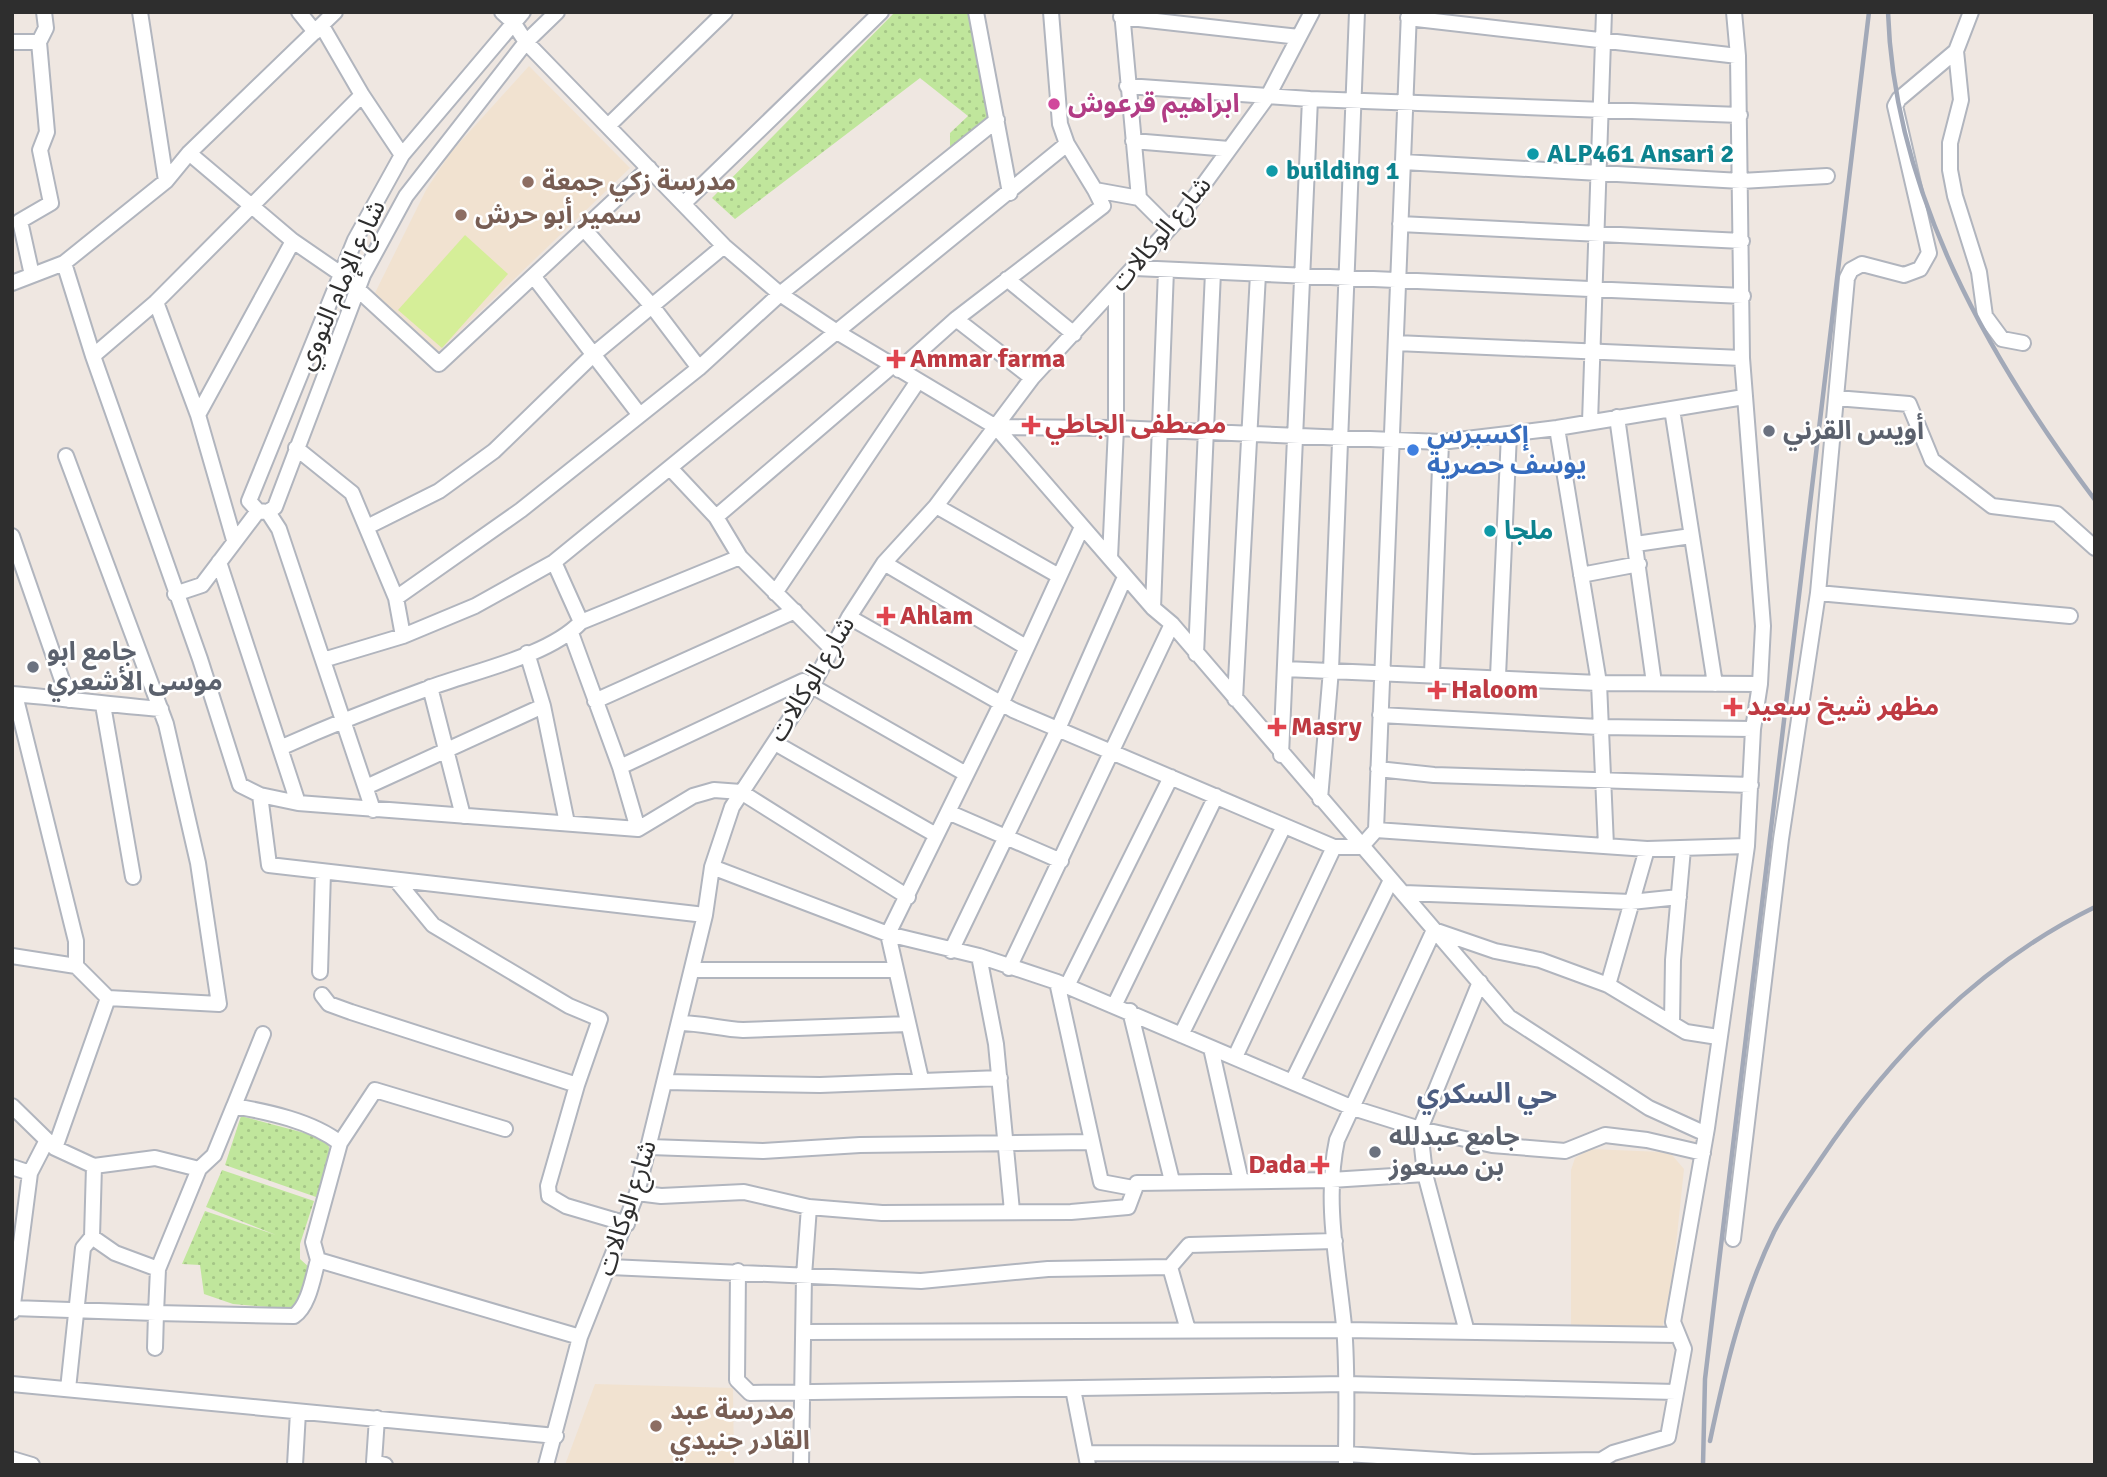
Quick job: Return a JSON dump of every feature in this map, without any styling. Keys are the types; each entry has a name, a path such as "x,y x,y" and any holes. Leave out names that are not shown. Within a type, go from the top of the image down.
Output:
{"street":[{"path":"32,275 20,221 51,203 40,150 47,132 39,42 46,28 44,12"},
{"path":"140,12 166,181"},
{"path":"299,12 318,29 402,155"},
{"path":"12,283 64,263 166,181 188,153 335,12"},
{"path":"502,12 518,17 526,42 724,246 780,294 837,332 996,427 1153,608 1172,624 1281,755 1509,1017 1649,1108 1706,1133"},
{"path":"175,594 202,585 234,540 263,511 275,507 359,288 406,196 526,42 557,12"},
{"path":"609,125 725,12"},
{"path":"684,203 881,12"},
{"path":"976,12 1010,193"},
{"path":"716,517 956,319 1103,206 1067,144 1060,124 1051,12"},
{"name":"شارع الوكالات","path":"546,1465 556,1436 580,1337 627,1224 650,1147 705,915 712,867 728,816 813,684 849,617 884,563 936,506 1032,378 1169,228 1268,96 1312,12"},
{"path":"1320,799 1331,670 1357,12"},
{"path":"1590,422 1603,110 1604,12"},
{"path":"1073,1389 1087,1459 1597,1463 1613,1453 1668,1437 1684,1349 1673,1322 1703,1153 1747,846 1753,729 1760,684 1763,626 1742,358 1740,116 1734,12"},
{"path":"1971,12 1956,51 1961,100 1950,143 1955,196 1979,272 1985,316 2002,339 2024,343"},
{"path":"1139,198 1121,15 1299,37"},
{"path":"849,617 1001,704 1334,847 1361,847 1376,830 1409,15 1604,42 1738,56"},
{"name":"شارع الإمام النووي","path":"263,511 250,501 355,240 402,155 518,17"},
{"path":"12,42 39,42"},
{"path":"1733,1239 1781,839 1818,593 1847,278 1851,270 1862,264 1895,273 1913,273 1920,269 1929,253 1928,236 1907,165 1895,106 1899,99 1956,51"},
{"path":"1127,86 1310,99 1740,116"},
{"path":"93,356 156,302 362,96"},
{"path":"1281,755 1297,438 1300,276 1310,99"},
{"path":"396,598 521,510 699,368 780,294 997,120"},
{"path":"1133,141 1229,149"},
{"path":"323,660 403,636 475,606 554,562 1067,144"},
{"path":"188,153 293,241 359,288 439,364 649,168"},
{"path":"1403,162 1741,181 1827,176"},
{"path":"1095,190 1139,198 1169,228"},
{"path":"1400,224 1742,241"},
{"path":"584,229 652,306 699,368"},
{"path":"198,415 293,241"},
{"path":"368,527 439,491 494,451 594,354 724,246"},
{"path":"64,263 93,356 200,659 240,785 260,795 298,803 638,829 693,796 714,790 741,792 908,897"},
{"path":"1135,268 1743,296"},
{"path":"1153,608 1162,431 1166,270"},
{"path":"1196,654 1213,272"},
{"path":"1235,699 1258,274"},
{"path":"534,277 639,414"},
{"path":"1007,279 1074,334"},
{"path":"1110,558 1116,428 1116,289"},
{"path":"156,302 198,415 234,540"},
{"path":"956,319 1032,378"},
{"path":"1396,343 1593,349 1742,358"},
{"path":"775,593 918,381"},
{"path":"996,427 1116,428 1340,440 1441,442 1558,428 1744,397"},
{"path":"1836,398 1909,404 1932,460 1942,468 1992,506 2057,514 2095,548"},
{"path":"1672,409 1715,684"},
{"path":"1617,417 1654,683"},
{"path":"1558,428 1599,683 1606,846"},
{"path":"1498,676 1509,434"},
{"path":"1432,674 1441,442"},
{"path":"296,448 352,493 396,598 403,636"},
{"path":"12,956 76,966 108,998 219,1004 198,863 161,709 66,456"},
{"path":"671,469 716,517 740,556 831,648"},
{"path":"936,506 1059,576"},
{"path":"263,511 279,530 373,810"},
{"path":"920,1079 888,934 1001,704 1082,527"},
{"path":"12,536 69,699"},
{"path":"1636,544 1691,536"},
{"path":"280,748 343,720 527,653 576,627 740,556"},
{"path":"219,562 298,803"},
{"path":"554,562 576,627 595,701 620,767 638,829"},
{"path":"884,563 1026,647"},
{"path":"1581,575 1639,564"},
{"path":"951,951 1058,729 1125,576"},
{"path":"1818,593 2070,616"},
{"path":"595,701 795,611"},
{"path":"1009,968 1172,624"},
{"path":"527,653 543,706 567,823"},
{"path":"1285,669 1498,676 1599,683 1760,684"},
{"path":"620,767 803,681 813,684 966,774"},
{"path":"430,688 463,816"},
{"path":"76,966 76,941 18,741 14,694 49,695 103,705 161,709"},
{"path":"103,705 133,877"},
{"path":"366,788 543,706"},
{"path":"1380,715 1599,727 1753,729"},
{"path":"775,743 936,835"},
{"path":"1378,769 1434,775 1751,785"},
{"path":"1133,1188 1101,1182 1090,1142 1062,984 1171,777"},
{"path":"260,795 269,866 705,915"},
{"path":"1115,1004 1216,796"},
{"path":"948,812 1061,861"},
{"path":"1181,1035 1284,825"},
{"path":"1376,830 1647,849 1747,846"},
{"path":"1235,1057 1334,847"},
{"path":"1608,985 1647,849"},
{"path":"1672,1023 1673,960 1683,849"},
{"path":"712,867 888,934 979,956 1062,984 1115,1004 1353,1108 1420,1129 1492,1145 1565,1151 1605,1135 1647,1140 1703,1153"},
{"path":"320,972 323,872"},
{"path":"396,880 433,925 569,1006 600,1019 577,1085 548,1186 549,1196 566,1206 627,1224"},
{"path":"1293,1080 1391,880"},
{"path":"1404,894 1631,902 1679,897"},
{"path":"1434,930 1495,951 1540,960 1608,985 1686,1032 1718,1037"},
{"path":"1346,1460 1344,1330 1331,1180 1337,1140 1434,930"},
{"path":"979,956 1000,1078 1012,1211"},
{"path":"692,970 896,970"},
{"path":"1467,1332 1425,1174 1420,1129 1480,982"},
{"path":"322,995 329,1004 351,1012 577,1085"},
{"path":"108,998 51,1144 30,1173 13,1310 294,1316 300,1312 318,1261 313,1242 340,1143 375,1090 505,1129"},
{"path":"1130,1011 1172,1181"},
{"path":"679,1023 704,1023 720,1029 743,1030 908,1024"},
{"path":"155,1348 158,1269 199,1169 214,1156 263,1034"},
{"path":"1211,1048 1241,1181"},
{"path":"665,1082 820,1085 920,1079 1000,1078"},
{"path":"12,1106 51,1144 94,1166 155,1158 199,1169"},
{"path":"234,1106 264,1111 330,1135 340,1143"},
{"path":"650,1147 763,1151 1090,1142"},
{"path":"68,1389 74,1311 83,1248 92,1237 94,1166"},
{"path":"12,1167 30,1173"},
{"path":"636,1193 661,1196 744,1192 808,1208 882,1213 1118,1210 1132,1201 1133,1188 1137,1183 1331,1180 1425,1174"},
{"path":"802,1465 804,1276 808,1208"},
{"path":"92,1237 115,1253 158,1269"},
{"path":"610,1267 921,1281 1048,1269 1170,1267 1189,1245 1335,1241"},
{"path":"318,1261 580,1337"},
{"path":"1170,1267 1188,1330"},
{"path":"738,1271 737,1380 750,1393 1345,1384 1676,1392"},
{"path":"805,1332 1344,1330 1678,1335"},
{"path":"12,1384 556,1436"},
{"path":"295,1465 298,1412"},
{"path":"377,1418 374,1462 385,1465"},
{"path":"12,1459 32,1465"}],"shaded area":[{"path":"529,66 630,168 438,352 373,297 426,190 451,152"},
{"path":"1590,1149 1662,1152 1672,1155 1684,1169 1670,1302 1662,1328 1571,1326 1571,1170 1575,1158"},
{"name":"مدرسة عبد القادر جنيدي","path":"595,1384 733,1388 734,1465 565,1465"}],"green space":[{"path":"895,12 970,12 989,120 950,149 950,133 968,116 920,78 735,219 712,198"},
{"path":"465,235 508,274 442,348 398,310"},
{"path":"241,1116 327,1139 330,1152 316,1197 225,1165"},
{"path":"222,1170 314,1201 300,1244 300,1259 310,1268 297,1306 291,1309 233,1304 204,1294 200,1265 182,1264 205,1211 276,1235 206,1207"}],"railway":[{"path":"1703,1465 1705,1379 1869,12"},
{"path":"1888,12 1894,79 1908,145 1928,209 1954,271 2019,390 2095,500"},
{"path":"1710,1441 1736,1334 1763,1257 1790,1205 1847,1122 1876,1084 1908,1049 1976,984 2053,930 2095,907"}],"place":[{"name":"ابراهيم قرعوش","path":"1054,104"},
{"name":"ALP461 Ansari 2","path":"1533,154"},
{"name":"building 1","path":"1272,171"},
{"name":"مدرسة زكي جمعة","path":"528,182"},
{"name":"سمير أبو حرش","path":"461,215"},
{"name":"Ammar farma","path":"896,359"},
{"name":"مصطفى الجاطي","path":"1031,425"},
{"name":"أويس القرني","path":"1769,431"},
{"name":"إكسبرس يوسف حصرية","path":"1413,450"},
{"name":"ملجا","path":"1490,531"},
{"name":"Ahlam","path":"886,616"},
{"name":"جامع ابو موسى الأشعري","path":"33,667"},
{"name":"Haloom","path":"1437,690"},
{"name":"مظهر شيخ سعيد","path":"1733,707"},
{"name":"Masry","path":"1277,727"},
{"name":"جامع عبدلله بن مسعوز","path":"1375,1152"},
{"name":"Dada","path":"1320,1165"},
{"name":"مدرسة عبد القادر جنيدي","path":"656,1426"}],"district":[{"name":"حي السكري","path":"1487,1094"}]}
